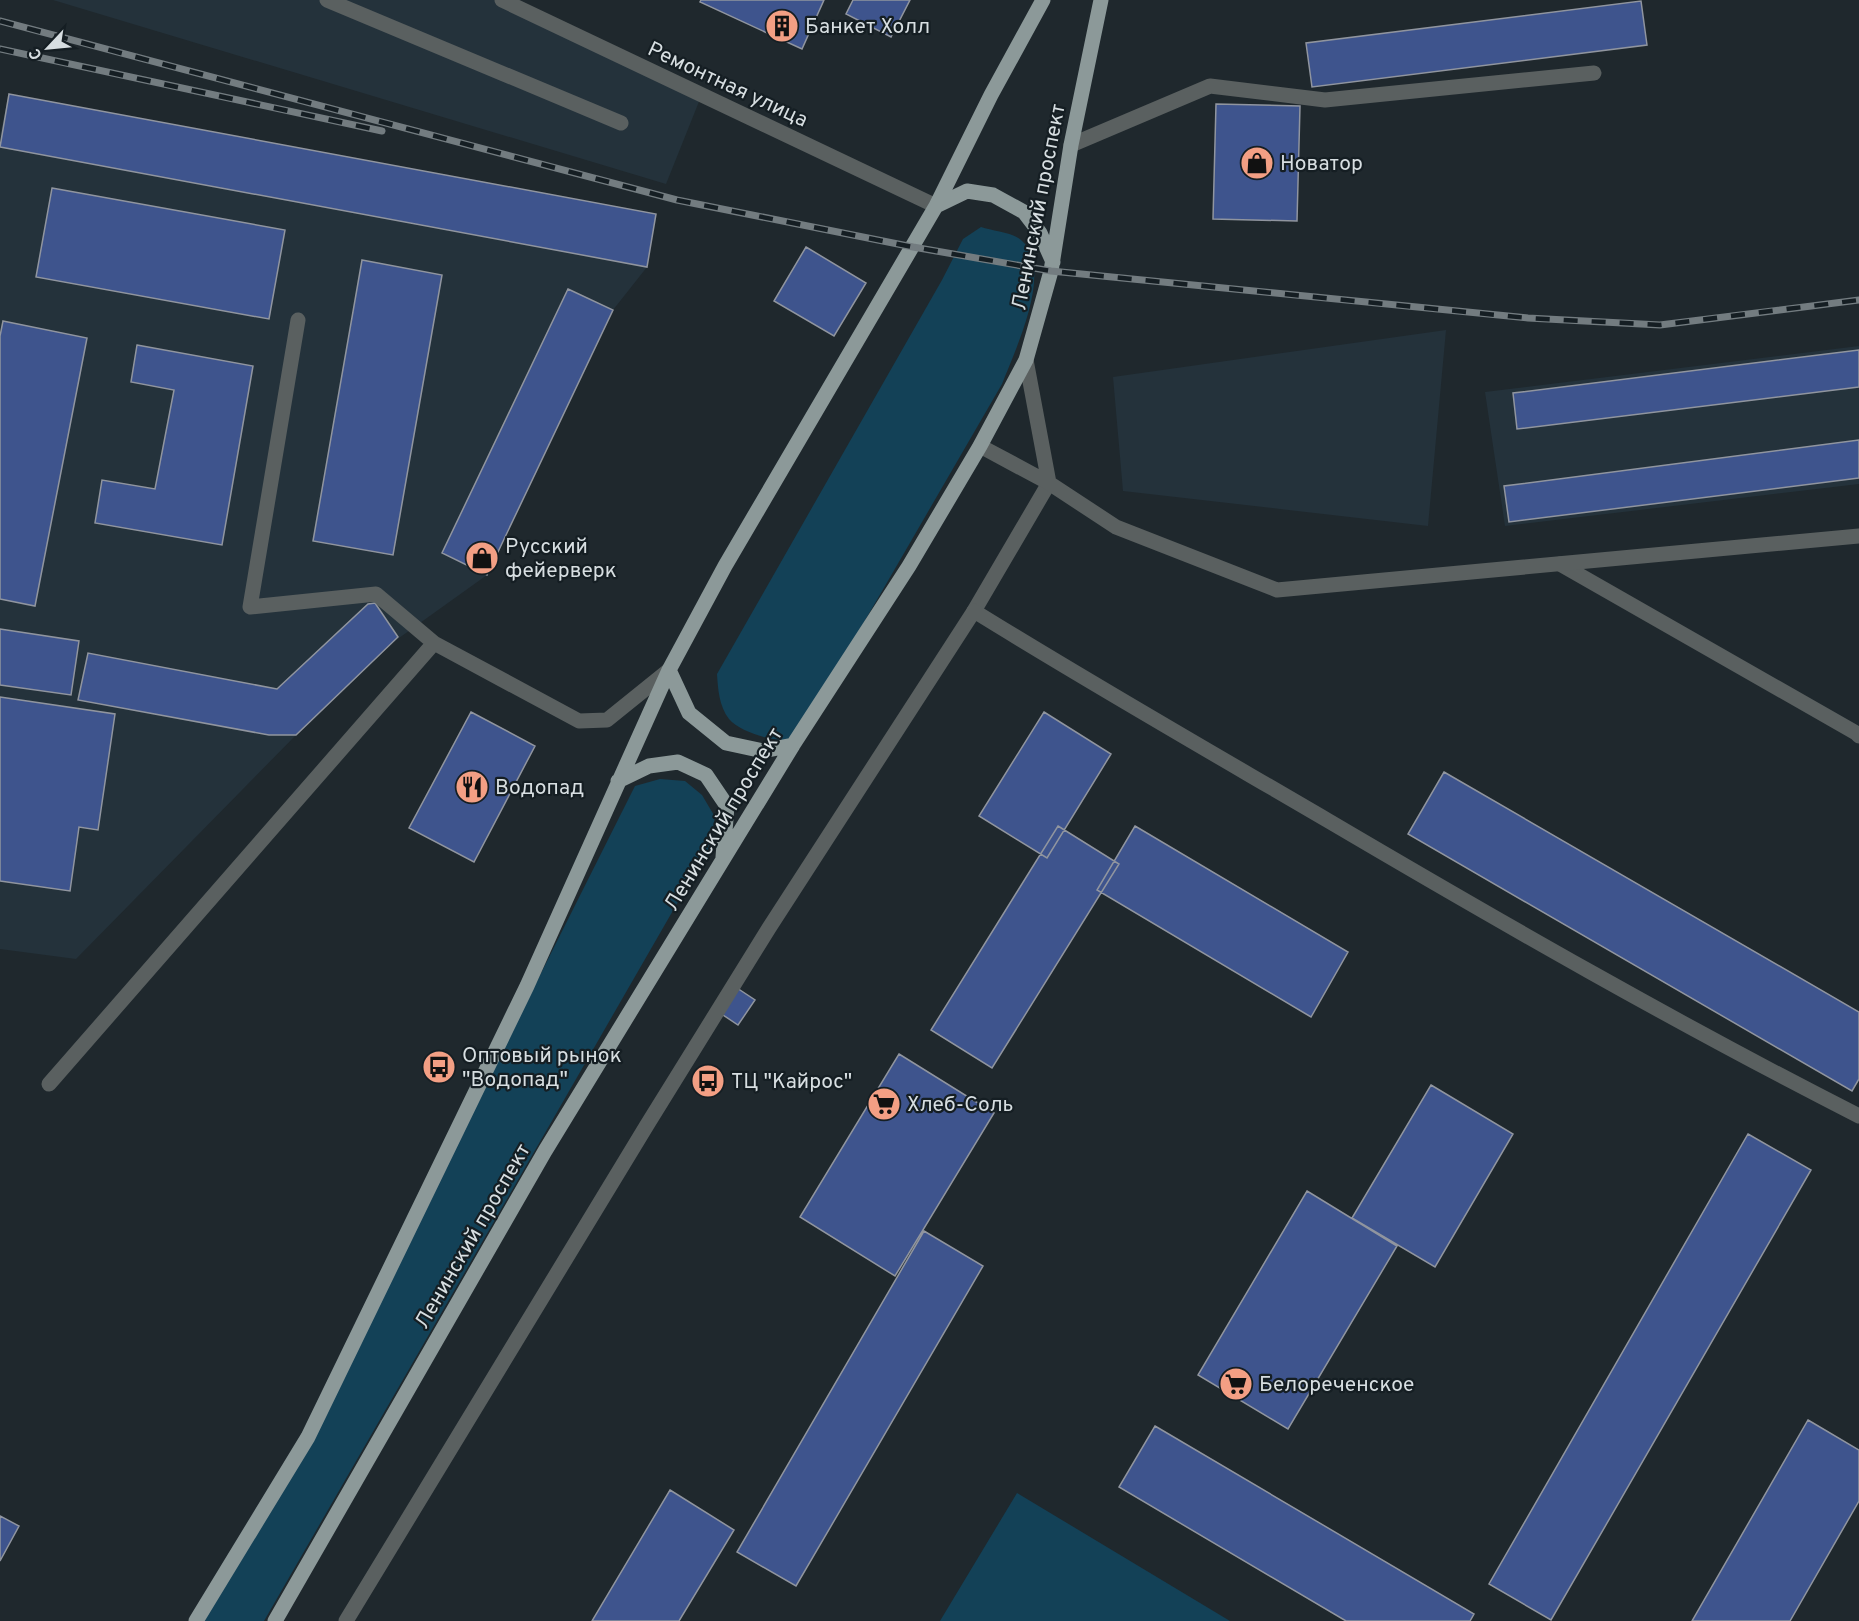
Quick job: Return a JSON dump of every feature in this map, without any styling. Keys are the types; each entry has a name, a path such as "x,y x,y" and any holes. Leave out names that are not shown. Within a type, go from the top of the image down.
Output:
{"main road":[{"path":"196,1621 308,1437 527,986 669,670 725,566 936,206 991,95 1043,0"},
{"name":"Ленинский проспект","path":"275,1621 545,1151 793,745 909,566 980,446 1026,360 1053,262 1071,145 1101,0"},
{"path":"936,206 967,191 993,195 1024,212 1040,233 1053,262"},
{"path":"669,670 689,713 726,743 763,751 793,745"},
{"path":"618,781 649,765 678,762 706,775 727,806 723,860"}],"street":[{"path":"327,0 621,123"},
{"name":"Ремонтная улица","path":"502,0 936,206"},
{"path":"1071,145 1210,86 1325,100 1594,72"},
{"path":"298,320 250,607 376,594 434,643 579,721 607,720 669,670"},
{"path":"346,1621 653,1115 769,928 974,611 1049,483 1026,360"},
{"path":"980,446 1049,483 1116,527 1277,590 1859,536"},
{"path":"1560,564 1858,732"},
{"path":"974,611 1052,660 1428,879 1754,1063 1859,1116"},
{"path":"49,1084 434,643"}],"shaded area":[{"path":"53,0 494,0 702,94 666,184"},
{"path":"9,94 656,214 647,267 613,310 487,575 392,643 296,735 76,959 0,949 0,135"},
{"path":"981,227 1007,233 1021,240 1030,253 1034,270 1029,310 1002,384 805,724 786,741 764,737 740,728 729,719 723,709 717,674 942,280 963,239"},
{"path":"1446,330 1428,526 1123,491 1113,377"},
{"path":"1859,346 1859,484 1505,526 1485,392"},
{"path":"660,779 685,781 702,795 715,817 709,848 264,1621 196,1621 308,1437 635,786"},
{"path":"1017,1493 1230,1621 940,1621"}],"building":[{"name":"Банкет Холл","path":"701,0 824,0 802,49 700,2"},
{"path":"853,0 910,0 891,37 846,14"},
{"path":"1641,1 1647,45 1312,87 1306,43"},
{"path":"9,94 656,214 647,267 0,147"},
{"name":"Новатор","path":"1216,104 1300,106 1297,221 1213,219"},
{"path":"52,188 285,230 269,319 36,277"},
{"path":"806,247 866,283 834,336 774,301"},
{"path":"362,260 442,275 393,555 313,541"},
{"path":"568,289 613,310 487,575 442,553"},
{"path":"3,321 87,338 35,606 0,599 0,336"},
{"path":"137,345 253,366 222,545 95,523 102,480 155,489 174,390 131,382"},
{"path":"1859,350 1859,387 1517,429 1513,393"},
{"path":"1859,440 1859,478 1509,522 1504,486"},
{"path":"375,603 398,637 296,735 269,735 78,700 88,653 277,689 368,604"},
{"path":"0,629 79,641 71,695 0,685"},
{"path":"0,697 115,714 98,830 79,827 70,891 0,881"},
{"name":"Водопад","path":"471,712 535,746 474,862 409,828"},
{"path":"1044,712 1111,754 1047,858 979,816"},
{"path":"1444,772 1859,1012 1859,1079 1852,1091 1408,834"},
{"path":"1058,826 1119,864 992,1068 931,1030"},
{"path":"1135,826 1348,952 1311,1017 1097,890"},
{"path":"737,988 755,1000 738,1025 720,1013"},
{"path":"899,1054 994,1113 895,1276 800,1217"},
{"path":"1431,1085 1513,1134 1435,1267 1352,1218"},
{"path":"1748,1134 1811,1170 1551,1620 1489,1584"},
{"path":"1307,1191 1397,1246 1288,1429 1198,1375"},
{"path":"924,1231 983,1266 796,1586 737,1552"},
{"path":"1808,1420 1859,1450 1859,1501 1790,1621 1692,1621"},
{"path":"1155,1426 1474,1614 1470,1621 1346,1621 1119,1487"},
{"path":"670,1490 734,1530 679,1621 592,1621"},
{"path":"0,1516 19,1526 0,1561"}],"railway":[{"path":"0,21 677,200 913,247 1051,271 1528,318 1660,325 1859,300"},
{"path":"0,49 382,131"}],"place":[{"name":"Банкет Холл","path":"782,26"},
{"name":"Новатор","path":"1257,163"},
{"name":"Русский фейерверк","path":"482,558"},
{"name":"Водопад","path":"472,787"},
{"name":"Оптовый рынок \"Водопад\"","path":"439,1067"},
{"name":"ТЦ \"Кайрос\"","path":"708,1081"},
{"name":"Хлеб-Соль","path":"884,1104"},
{"name":"Белореченское","path":"1236,1384"}]}
